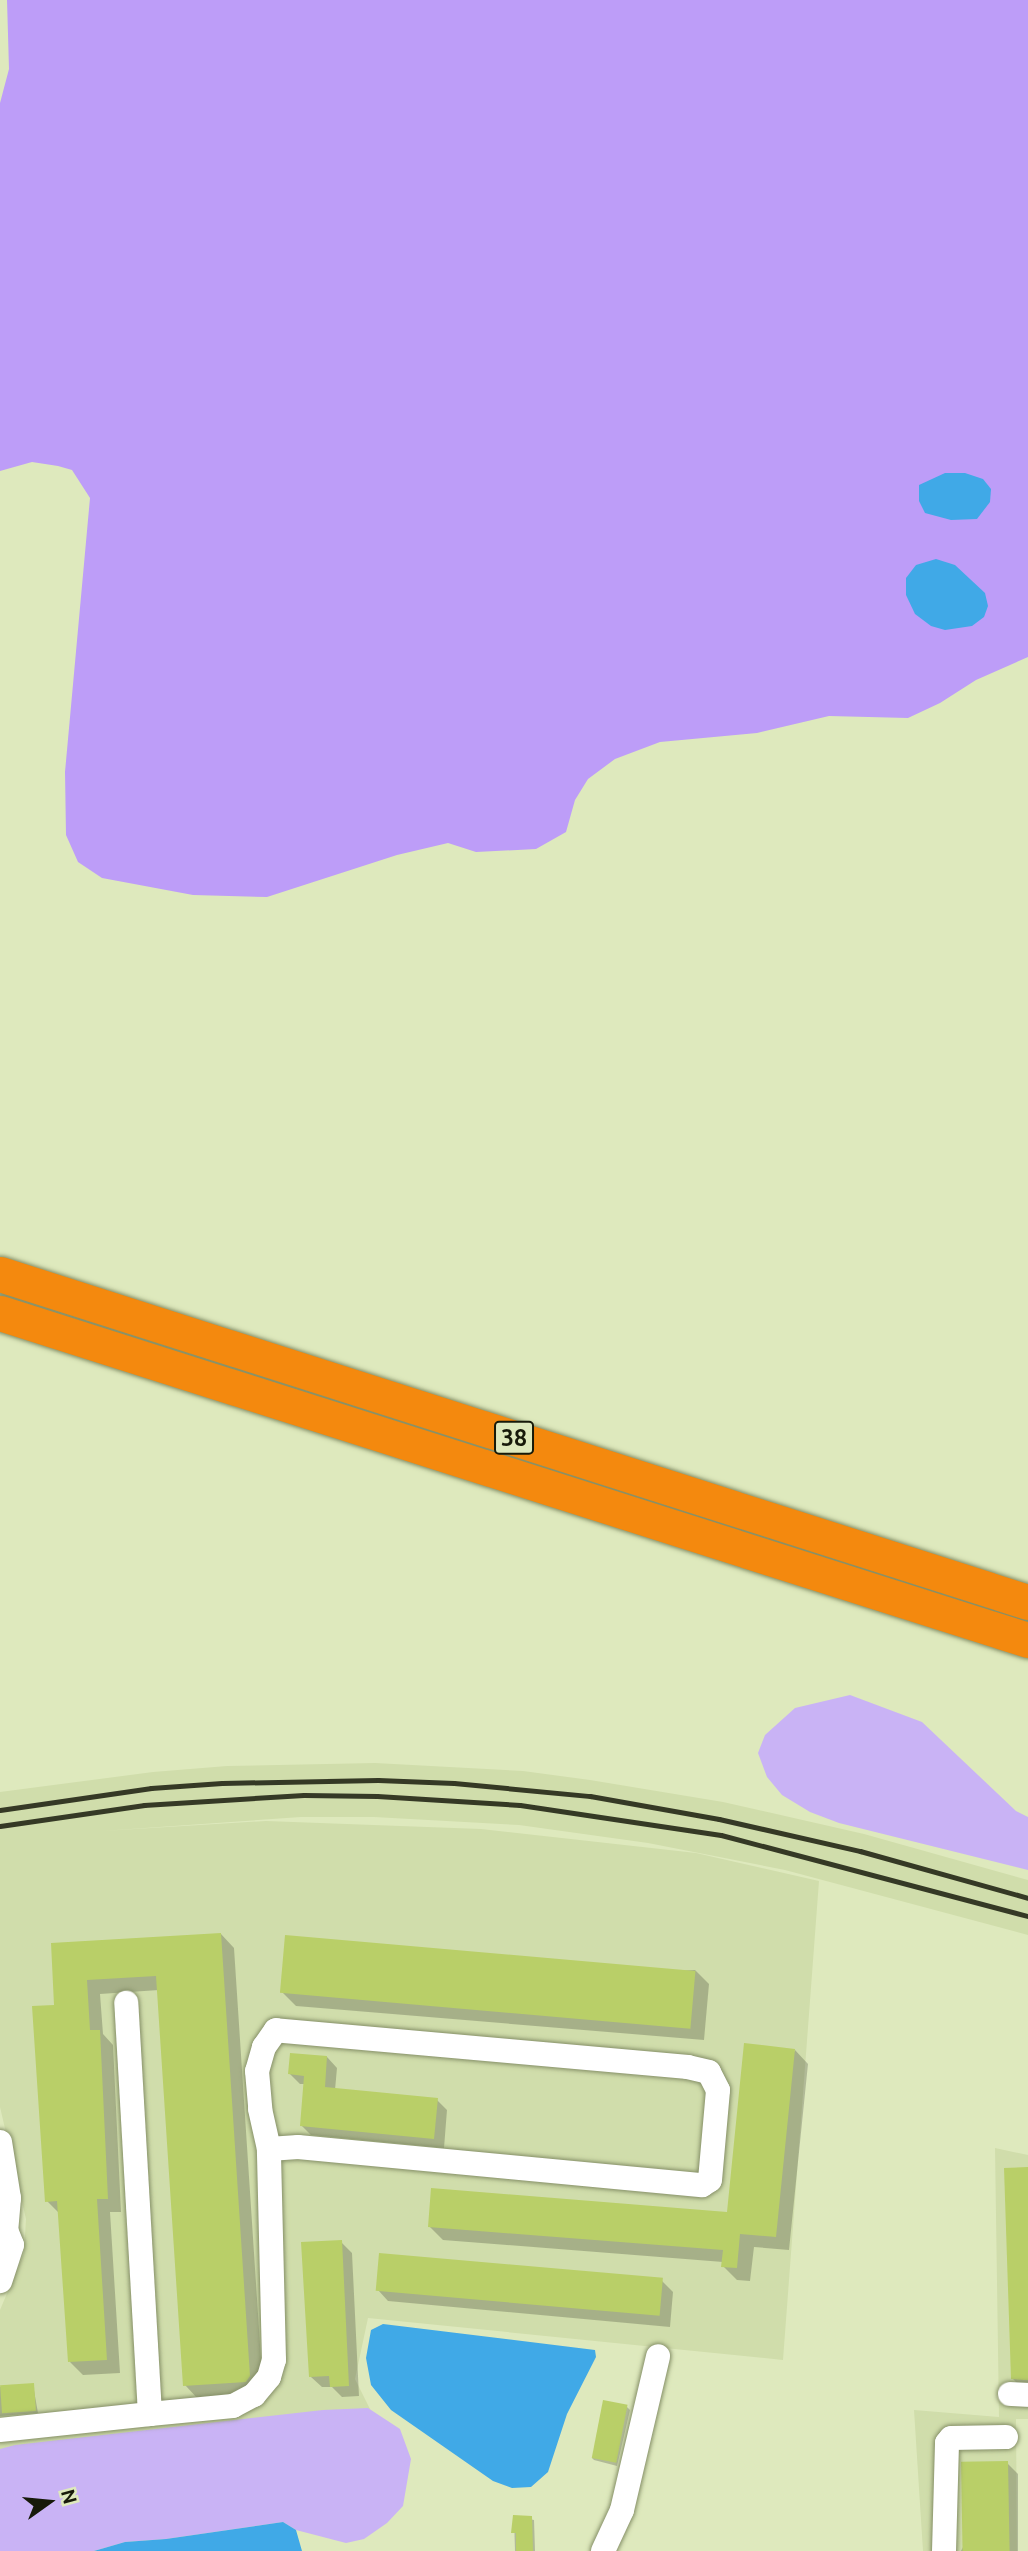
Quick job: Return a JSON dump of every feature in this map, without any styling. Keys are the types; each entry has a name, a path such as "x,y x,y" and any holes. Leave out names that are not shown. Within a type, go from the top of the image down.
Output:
{"highway":[{"name":"38","path":"0,1274 1028,1602"},
{"name":"38","path":"0,1313 1028,1640"}],"street":[{"path":"126,2003 150,2414"},
{"path":"0,2430 233,2406 254,2395 269,2377 274,2360 269,2149 260,2109 257,2071 264,2048 276,2030 688,2067 709,2072 718,2090 710,2180 702,2185 298,2147 269,2149"},
{"path":"0,2142 9,2198 3,2229 12,2245 0,2281"},
{"path":"603,2551 622,2511 658,2356"},
{"path":"944,2551 947,2442 951,2438 1006,2437"}],"shaded area":[{"path":"7,0 1028,0 1028,657 976,680 940,703 908,718 829,716 757,733 660,742 615,759 588,779 575,800 566,832 536,849 476,852 448,843 397,855 267,897 193,895 102,878 78,862 66,835 65,772 90,498 72,470 32,462 0,471 0,103 9,69"},
{"path":"850,1695 922,1722 1016,1811 1028,1817 1028,1870 839,1823 810,1812 782,1795 767,1777 758,1753 765,1735 795,1708"},
{"path":"375,1763 523,1771 590,1780 723,1802 864,1834 1028,1880 1028,1935 785,1870 648,1843 519,1825 374,1817 301,1817 102,1831 266,1821 481,1829 696,1853 819,1881 783,2360 368,2318 355,2379 380,2429 0,2457 0,2310 24,2253 26,2219 0,2107 0,1792 153,1772 227,1766"},
{"path":"995,2148 1028,2155 1028,2419 1016,2419 1017,2551 923,2551 914,2410 999,2417"},
{"path":"368,2408 400,2429 411,2459 403,2506 387,2523 364,2539 346,2543 296,2530 283,2522 166,2539 125,2542 94,2551 0,2551 0,2449 15,2445 323,2410"}],"water":[{"path":"945,473 965,473 983,479 991,489 990,502 977,519 951,520 925,513 919,501 919,485"},
{"path":"936,559 955,565 985,593 988,606 984,617 972,626 945,630 931,626 915,614 906,595 906,578 916,565"},
{"path":"383,2324 595,2350 596,2357 567,2414 548,2472 531,2487 512,2488 493,2481 391,2410 371,2385 366,2358 371,2330"},
{"path":"283,2522 296,2530 302,2551 94,2551 125,2542 166,2539"}],"building":[{"path":"221,1933 250,2376 246,2382 183,2386 156,1976 87,1980 90,2030 100,2030 108,2199 97,2199 107,2360 68,2362 57,2201 45,2202 32,2006 54,2005 51,1943"},
{"path":"285,1935 695,1971 690,2029 280,1993"},
{"path":"744,2043 795,2049 776,2237 740,2234 737,2268 721,2267 723,2250 428,2227 431,2188 727,2212"},
{"path":"290,2053 327,2056 325,2087 438,2098 434,2139 300,2126 304,2076 288,2074"},
{"path":"1028,2167 1028,2380 1024,2380 1011,2379 1004,2168"},
{"path":"342,2240 349,2386 330,2387 329,2376 309,2377 301,2242"},
{"path":"379,2253 663,2278 660,2316 376,2291"},
{"path":"34,2383 36,2411 2,2413 0,2385"},
{"path":"603,2400 628,2405 616,2463 592,2458"},
{"path":"1008,2461 1010,2551 963,2551 961,2462"},
{"path":"513,2515 532,2516 533,2551 516,2551 516,2533 511,2533"}],"railway":[{"path":"0,1810 151,1788 222,1783 378,1780 454,1783 590,1796 719,1819 860,1851 1028,1898"},
{"path":"0,1826 144,1805 304,1795 377,1796 520,1805 721,1835 1028,1916"}]}
